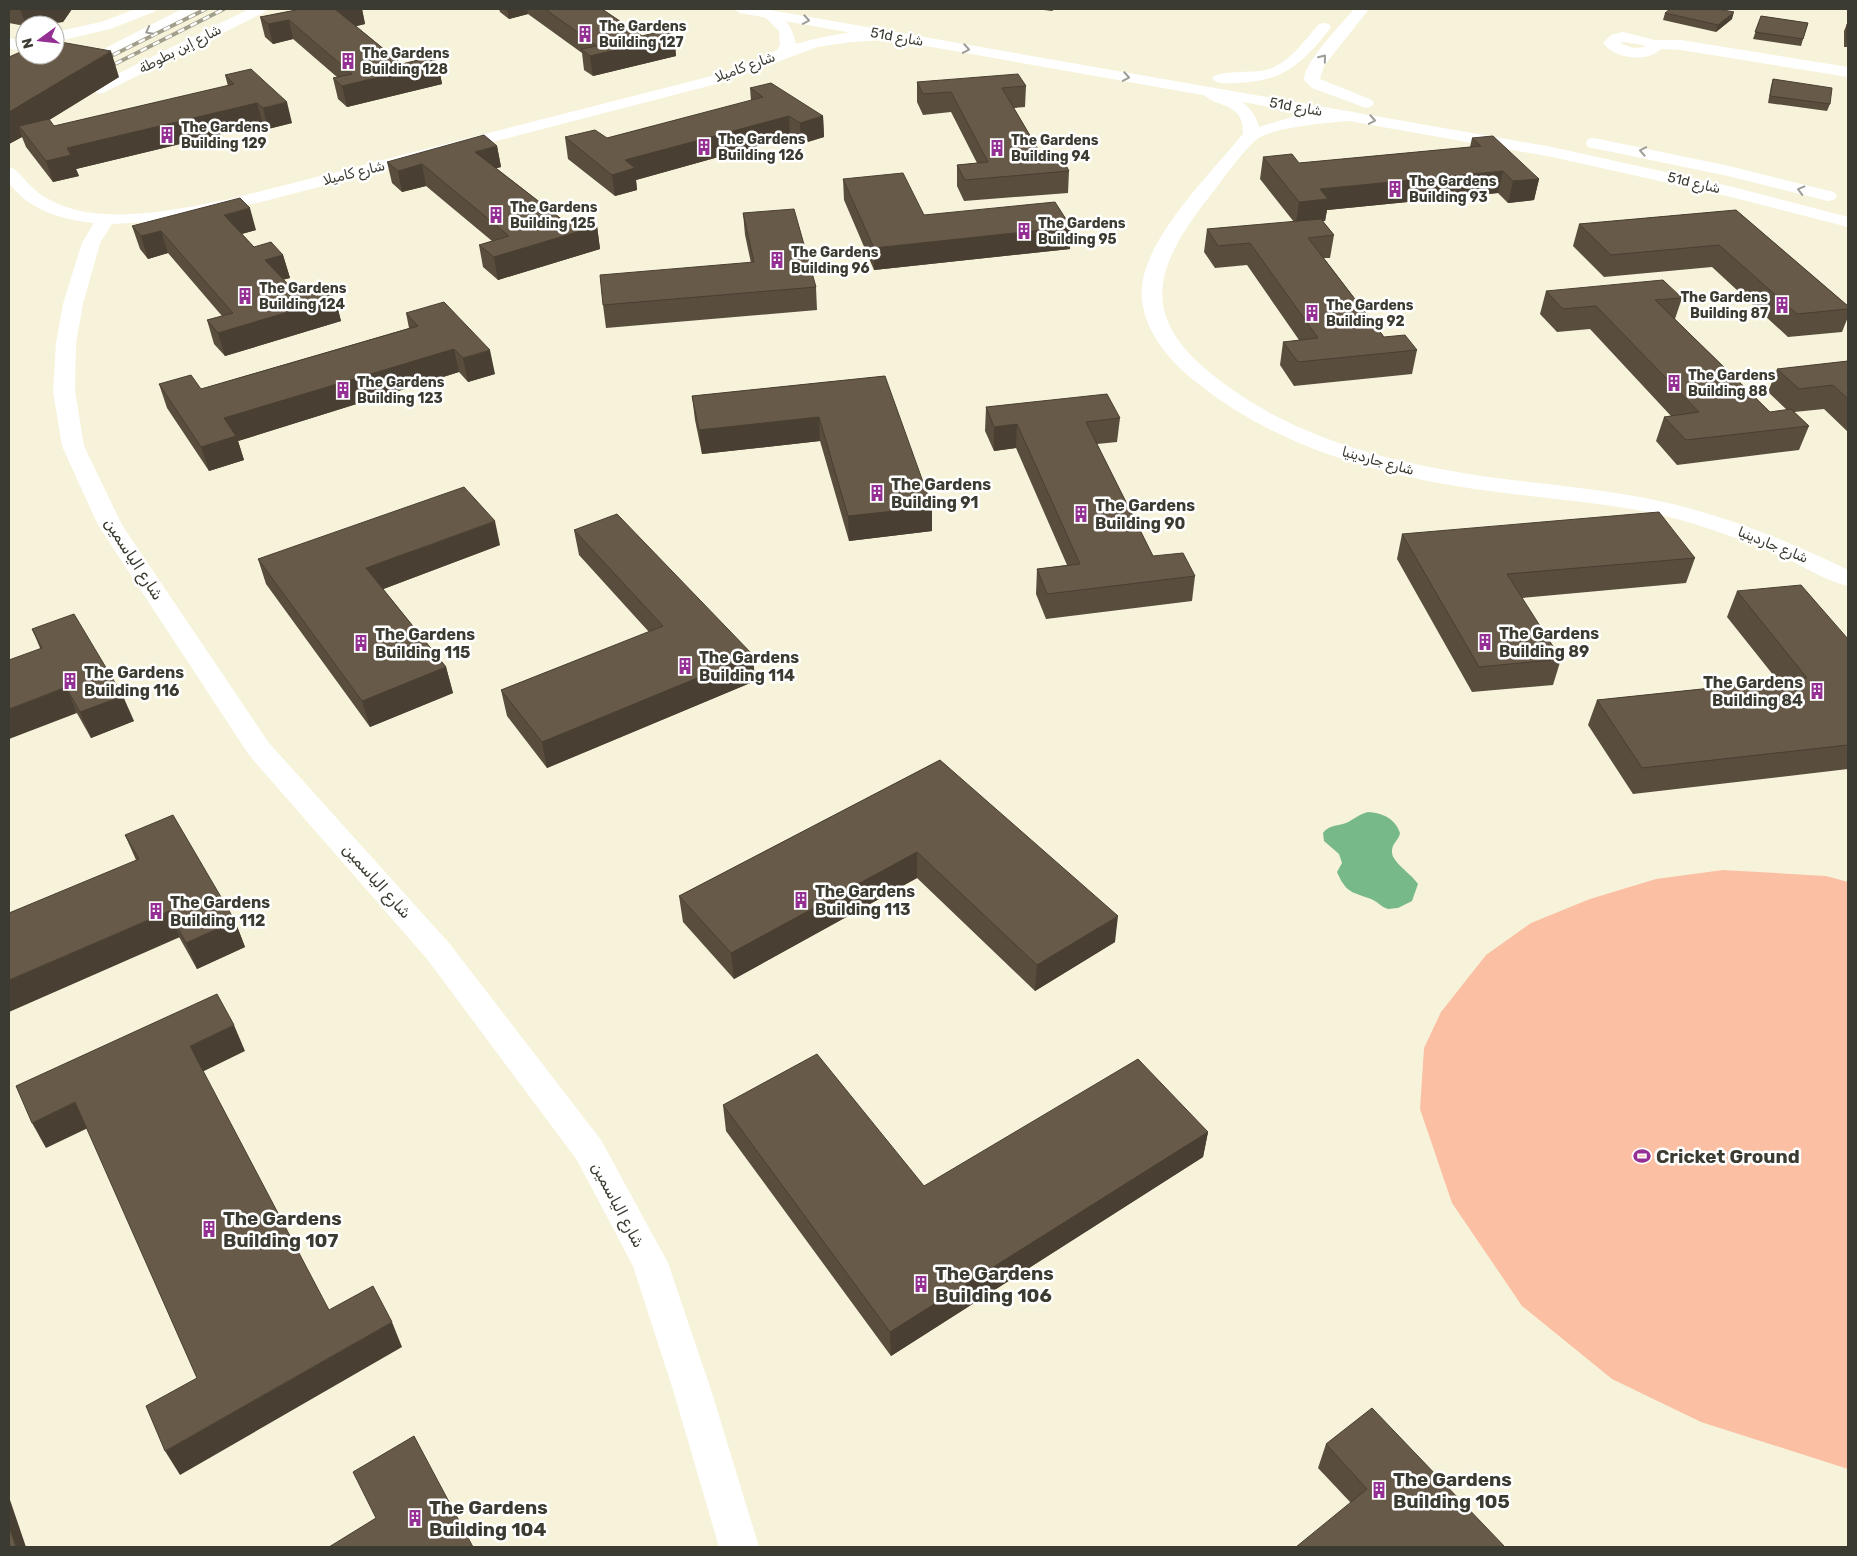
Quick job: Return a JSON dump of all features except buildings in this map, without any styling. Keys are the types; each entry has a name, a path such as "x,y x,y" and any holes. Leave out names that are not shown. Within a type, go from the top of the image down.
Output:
{"street":[{"path":"65,35 105,26 149,9"},
{"name":"شارع إبن بطوطة","path":"69,67 119,46 193,9"},
{"path":"221,29 229,18 242,9"},
{"name":"شارع إبن بطوطة","path":"100,90 260,9"},
{"name":"51d شارع","path":"740,9 1579,158 1733,192 1848,222"},
{"name":"51d شارع","path":"822,9 1279,88"},
{"name":"51d شارع","path":"1298,91 1373,104 1330,91 1312,80 1312,75 1317,65 1362,9"},
{"name":"شارع كاميلا","path":"769,14 786,30 788,45 783,53"},
{"path":"1220,78 1258,76 1288,68 1333,16"},
{"name":"شارع كاميلا","path":"11,177 24,193 52,208 86,217 106,219 136,218 205,208 298,187 718,79 754,67 783,53 834,39 887,35"},
{"path":"1653,44 1681,45 1848,72"},
{"path":"78,51 119,46"},
{"path":"1210,92 1229,100 1244,112 1252,127 1251,135 1292,122 1348,116"},
{"name":"شارع جاردينيا","path":"1251,135 1176,228 1164,247 1152,284 1155,318 1166,338 1184,361 1210,385 1288,433 1397,468 1451,478 1588,495 1652,506 1761,538 1848,579"},
{"name":"51d شارع","path":"1580,140 1720,168 1841,200"},
{"name":"شارع الياسمين","path":"106,219 91,243 73,304 66,343 64,391 73,446 110,525 259,749 438,951 589,1150 650,1263 693,1393 739,1547"}],"shaded area":[{"path":"1368,812 1387,817 1398,828 1400,833 1393,846 1393,855 1418,884 1412,901 1398,908 1388,909 1373,900 1350,891 1343,884 1337,872 1342,863 1339,854 1324,841 1323,833 1332,826 1346,823"},
{"name":"Cricket Ground","path":"1723,870 1826,876 1848,882 1848,1469 1701,1422 1612,1379 1522,1306 1452,1203 1420,1109 1424,1048 1441,1012 1486,955 1531,923 1590,899 1656,879"}],"railway":[{"path":"101,61 206,9"},
{"path":"103,70 224,9"}],"place":[{"name":"The Gardens Building 127","path":"585,34"},
{"name":"The Gardens Building 128","path":"348,61"},
{"name":"The Gardens Building 129","path":"167,135"},
{"name":"The Gardens Building 126","path":"704,147"},
{"name":"The Gardens Building 94","path":"997,148"},
{"name":"The Gardens Building 93","path":"1395,189"},
{"name":"The Gardens Building 125","path":"496,215"},
{"name":"The Gardens Building 95","path":"1024,231"},
{"name":"The Gardens Building 96","path":"777,260"},
{"name":"The Gardens Building 124","path":"245,296"},
{"name":"The Gardens Building 87","path":"1782,305"},
{"name":"The Gardens Building 92","path":"1312,313"},
{"name":"The Gardens Building 88","path":"1674,383"},
{"name":"The Gardens Building 123","path":"343,390"},
{"name":"The Gardens Building 91","path":"877,493"},
{"name":"The Gardens Building 90","path":"1081,514"},
{"name":"The Gardens Building 89","path":"1485,642"},
{"name":"The Gardens Building 115","path":"361,643"},
{"name":"The Gardens Building 114","path":"685,666"},
{"name":"The Gardens Building 116","path":"70,681"},
{"name":"The Gardens Building 84","path":"1817,691"},
{"name":"The Gardens Building 113","path":"801,900"},
{"name":"The Gardens Building 112","path":"156,911"},
{"name":"Cricket Ground","path":"1642,1156"},
{"name":"The Gardens Building 107","path":"209,1229"},
{"name":"The Gardens Building 106","path":"921,1284"},
{"name":"The Gardens Building 105","path":"1379,1490"},
{"name":"The Gardens Building 104","path":"415,1518"}]}
